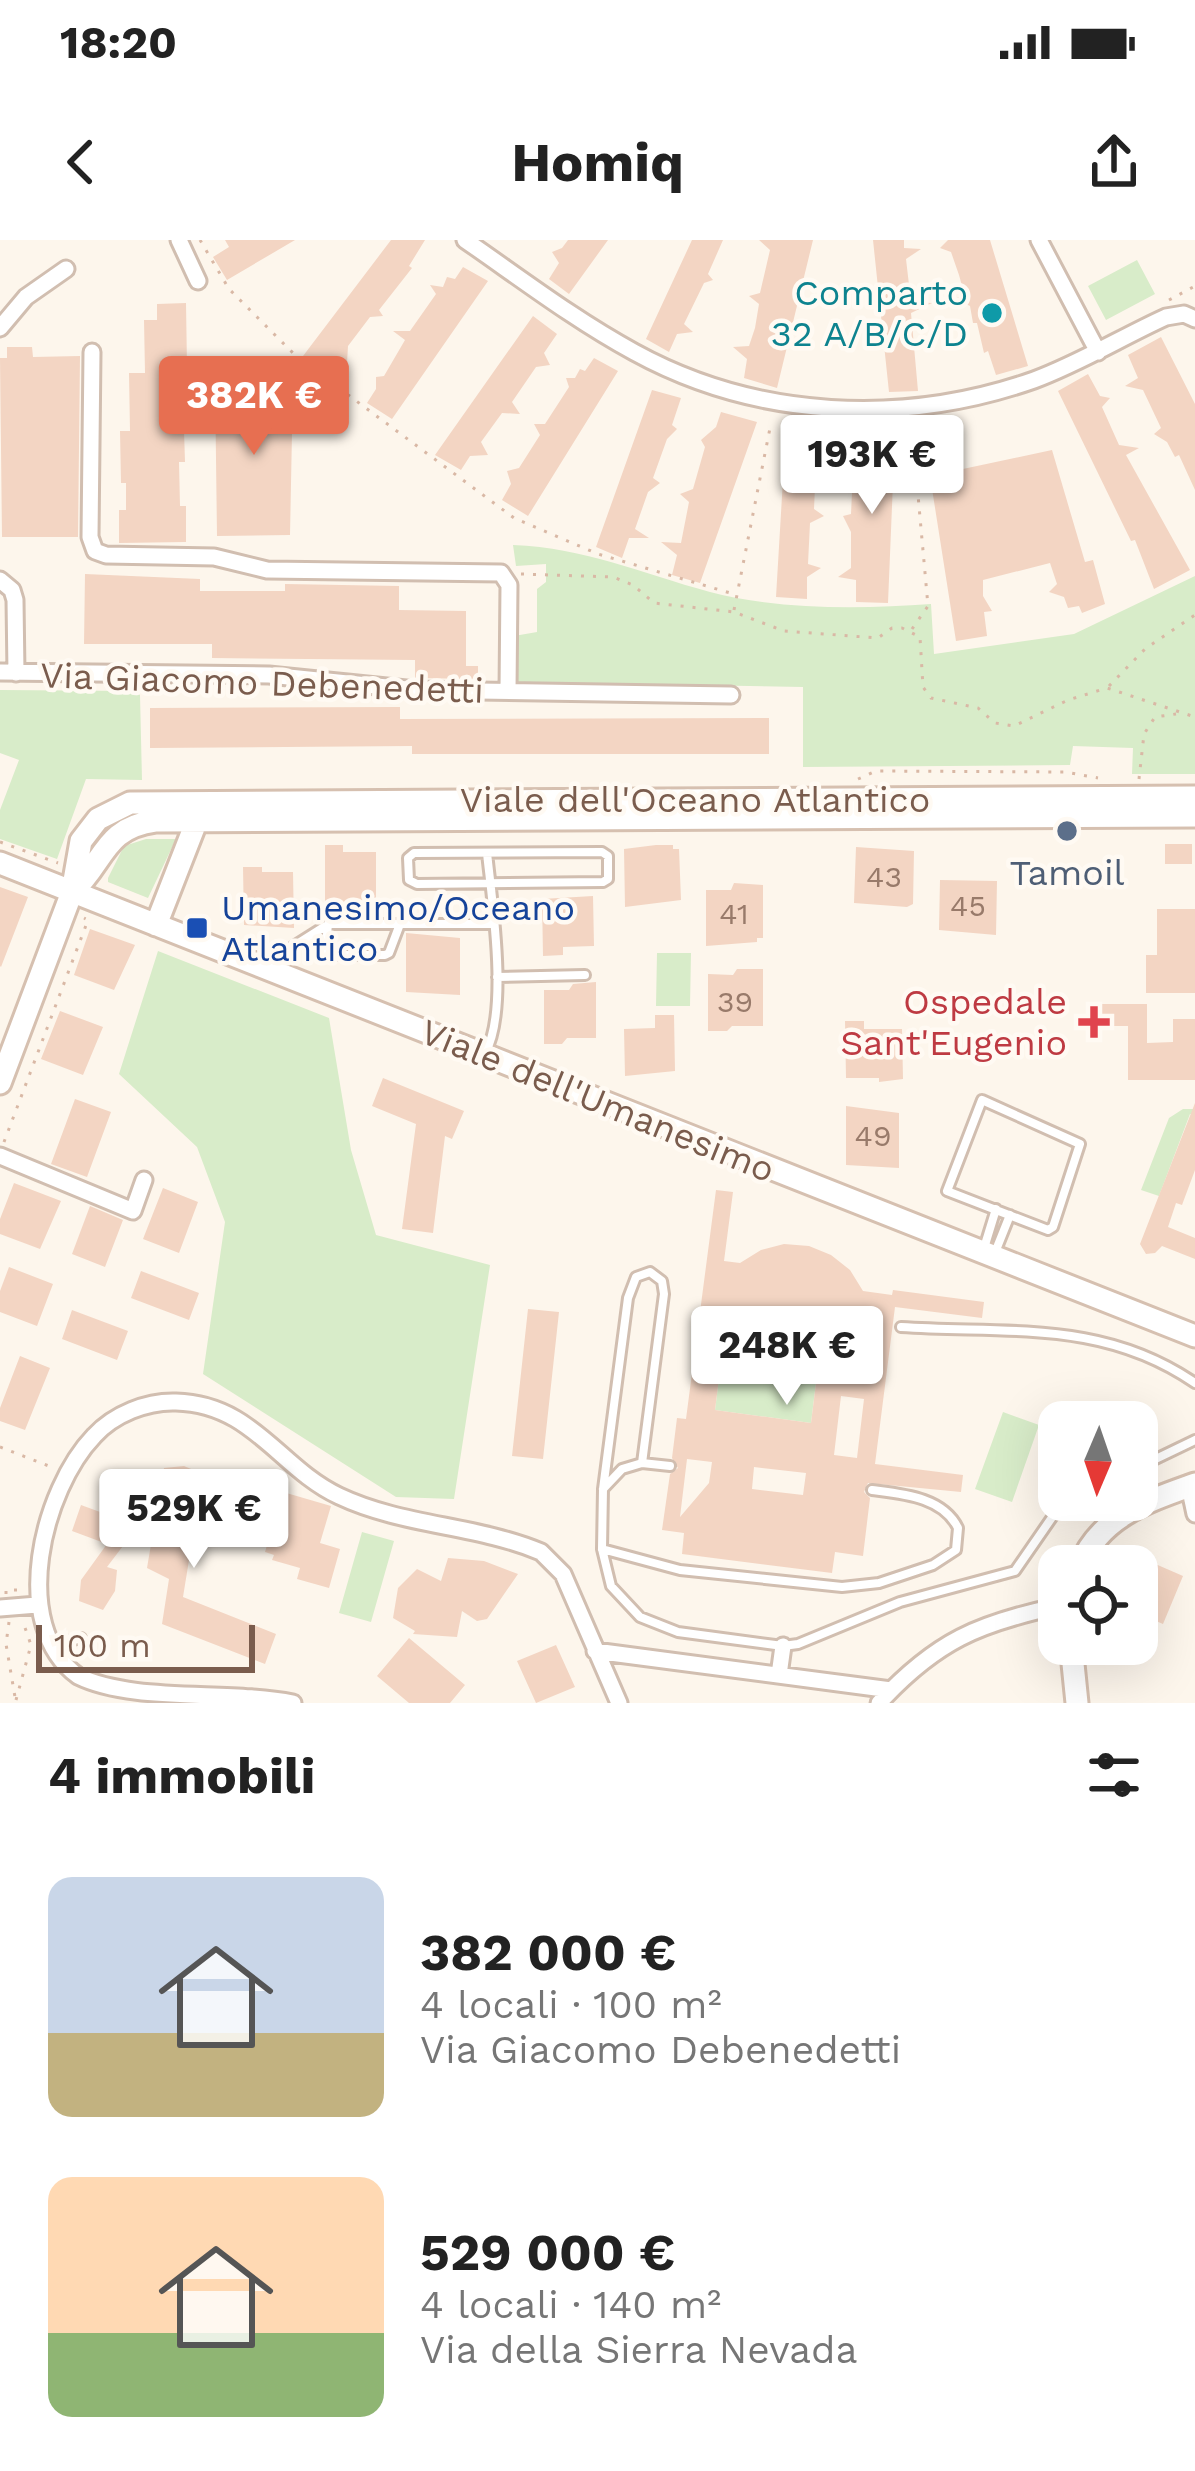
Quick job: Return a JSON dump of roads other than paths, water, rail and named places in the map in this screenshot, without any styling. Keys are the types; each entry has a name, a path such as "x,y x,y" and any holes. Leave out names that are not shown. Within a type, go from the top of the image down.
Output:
{"main road":[{"name":"Viale dell'Oceano Atlantico","path":"196,811 1195,796"},
{"name":"Viale dell'Oceano Atlantico","path":"196,811 1195,816"},
{"path":"0,1083 71,892 114,836 127,827 196,811"},
{"path":"156,925 196,811"},
{"name":"Viale dell'Umanesimo","path":"0,863 1195,1336"},
{"path":"1090,1545 1114,1519 1192,1485"},
{"path":"1073,1665 1077,1703"}],"street":[{"path":"179,240 198,281"},
{"path":"465,240 635,353 713,386 775,402 856,410 933,405 1023,383 1166,317 1184,314 1195,319"},
{"path":"1039,240 1098,352"},
{"path":"0,328 26,297 66,269"},
{"name":"Via Giacomo Debenedetti","path":"92,352 90,537 98,553 220,557 267,570 505,574 509,585 508,692"},
{"name":"Via Giacomo Debenedetti","path":"0,580 15,600 8,673 269,675 394,689 730,695"},
{"path":"0,1156 133,1210 144,1180"},
{"path":"292,1703 120,1694 78,1677 52,1645 37,1606 41,1561 71,1469 86,1444 105,1426 133,1410 178,1402 213,1408 239,1420 345,1499 544,1553 565,1578 620,1703"},
{"path":"1192,1485 1195,1514"},
{"path":"3,1602 37,1606"},
{"path":"596,1651 779,1676 885,1697 965,1632 1038,1610"},
{"path":"779,1676 783,1646"}],"lane":[{"path":"602,852 608,856 606,881 417,884 409,880 408,858 414,853 487,853 602,852"},
{"path":"484,1055 492,1039 497,977 487,853"},
{"path":"326,927 327,957 389,953 400,924"},
{"path":"293,946 326,927 493,925"},
{"path":"497,977 585,975"},
{"path":"982,1100 1080,1144 1053,1227 1048,1230 996,1209 947,1191 982,1100"},
{"path":"988,1254 996,1209"},
{"path":"988,1254 1010,1215"},
{"path":"642,1463 664,1294 662,1281 650,1272 636,1276 628,1298 603,1489 602,1550 611,1586 640,1618 678,1631 783,1646 824,1636 911,1599 1009,1574 1024,1561 1047,1521"},
{"path":"901,1327 1077,1335 1144,1354 1195,1383"},
{"path":"1158,1458 1195,1440"},
{"path":"603,1489 622,1469 642,1463 670,1466"},
{"path":"602,1550 680,1570 842,1588 879,1583 953,1554 959,1533 945,1510 914,1497 872,1490"},
{"path":"52,1645 81,1638"}],"place":[{"name":"Comparto 32 A/B/C/D","path":"992,313"},
{"name":"Tamoil","path":"1067,831"},
{"name":"Umanesimo/Oceano Atlantico","path":"197,928"},
{"name":"Ospedale Sant'Eugenio","path":"1094,1022"}]}
